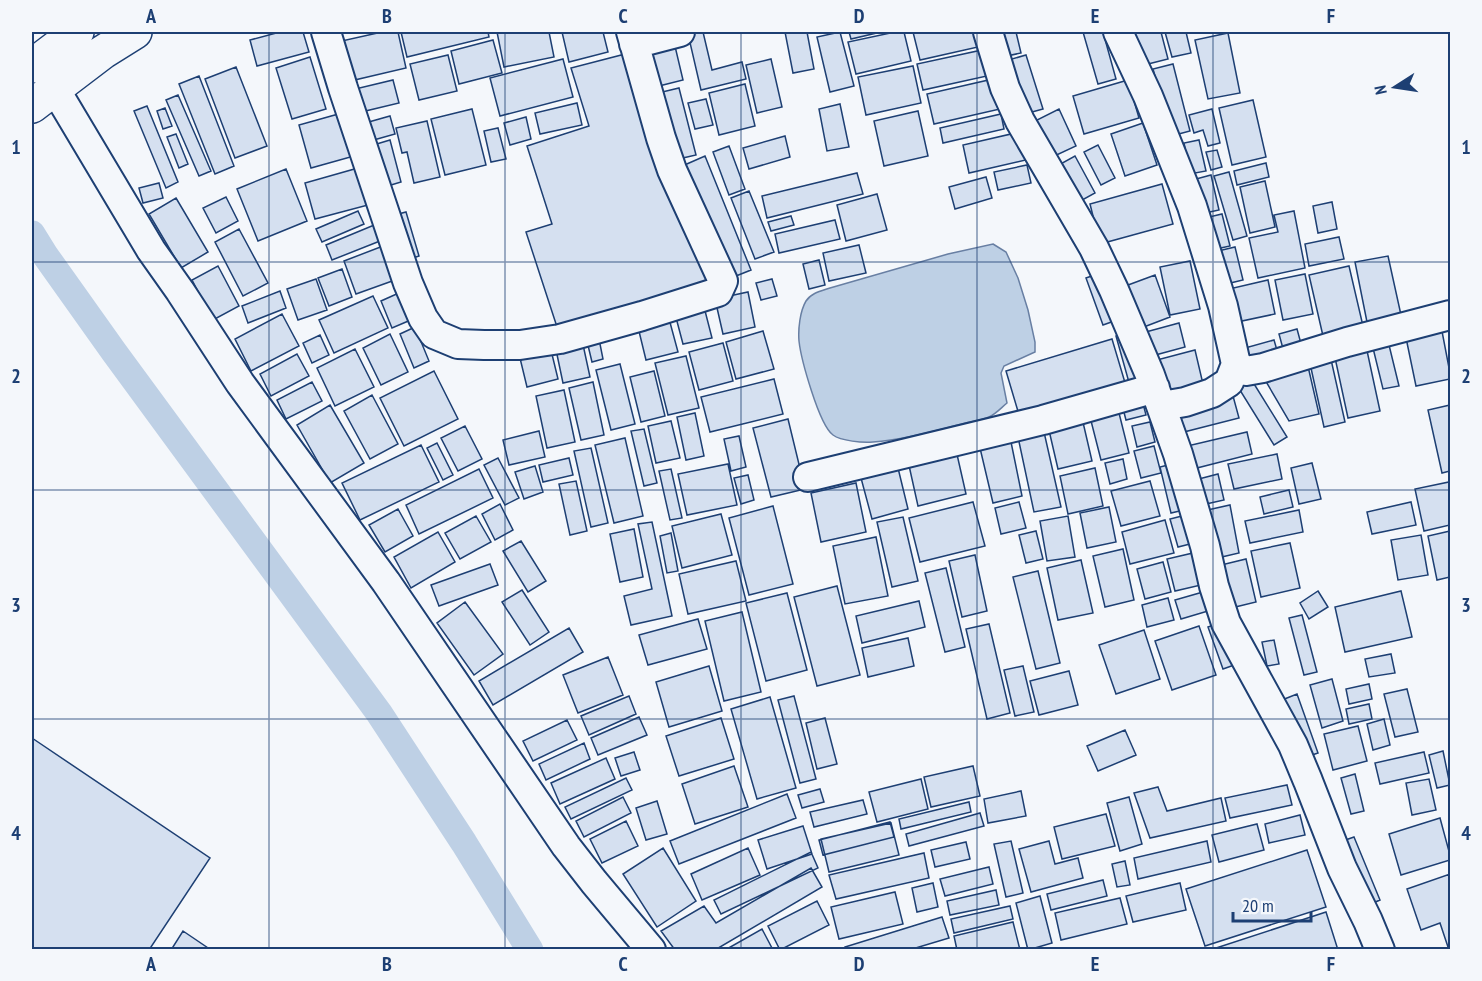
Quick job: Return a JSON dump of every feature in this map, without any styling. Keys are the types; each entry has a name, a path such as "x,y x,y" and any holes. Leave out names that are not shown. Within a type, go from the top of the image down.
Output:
{"highway":[{"path":"34,62 77,32"},
{"path":"43,97 135,32"}],"street":[{"path":"326,32 408,283 423,318 434,334 458,344 484,345 520,345 560,339 718,292 723,281 672,170 633,38 680,32"},
{"path":"988,32 1005,88 1017,113 1094,248 1114,290 1159,397 1178,454 1226,623 1293,745 1342,868 1380,950"},
{"path":"808,477 1032,423 1159,397 1185,402 1212,393 1229,382 1236,364 1222,306 1192,206 1148,96 1118,32"},
{"path":"43,97 180,291 240,384 386,582 566,846 651,950"},
{"path":"1236,364 1246,371 1263,368 1347,342 1450,315"}],"water":[{"path":"993,244 1006,252 1018,278 1035,342 1035,352 1004,366 1001,373 1007,403 985,418 905,438 864,442 833,435 822,419 800,350 800,320 808,298 830,288 948,254"}],"building":[{"path":"280,32 303,32 309,52 257,66 250,40"},
{"path":"382,32 398,32 406,68 346,82 337,42"},
{"path":"401,32 488,32 489,37 407,57"},
{"path":"497,32 549,32 554,57 504,67"},
{"path":"562,32 603,32 608,52 569,62"},
{"path":"703,32 712,70 742,62 746,79 701,90 688,34"},
{"path":"785,32 807,32 814,69 793,73"},
{"path":"840,32 854,86 830,92 817,37"},
{"path":"849,32 881,32 851,39"},
{"path":"904,32 911,61 856,74 848,42"},
{"path":"913,32 975,32 978,47 920,60"},
{"path":"995,32 1016,32 1021,53 1002,57"},
{"path":"1083,32 1103,32 1116,79 1098,84"},
{"path":"1131,32 1161,32 1168,59 1140,66"},
{"path":"1165,32 1186,32 1191,53 1172,57"},
{"path":"1228,33 1240,93 1208,99 1195,40"},
{"path":"493,40 502,73 459,84 451,51"},
{"path":"674,42 683,80 651,88 643,50"},
{"path":"982,50 987,76 923,90 917,64"},
{"path":"633,52 713,287 559,333 526,232 552,224 527,146 589,126 571,68"},
{"path":"448,55 457,91 419,100 410,64"},
{"path":"1026,55 1043,109 1021,115 1005,61"},
{"path":"310,57 326,109 292,119 276,68"},
{"path":"563,59 573,97 500,116 490,78"},
{"path":"771,59 782,107 757,113 746,65"},
{"path":"1173,64 1190,131 1171,136 1153,69"},
{"path":"913,66 921,103 866,115 858,77"},
{"path":"236,67 267,146 235,158 205,79"},
{"path":"199,76 234,166 215,174 179,84"},
{"path":"993,79 1000,109 934,124 927,94"},
{"path":"393,80 399,103 357,113 351,90"},
{"path":"1128,80 1139,118 1084,134 1073,96"},
{"path":"745,84 755,126 719,135 709,93"},
{"path":"679,88 696,155 674,160 658,93"},
{"path":"178,95 211,171 199,176 166,100"},
{"path":"706,99 713,125 695,129 688,103"},
{"path":"1253,100 1266,157 1232,165 1219,108"},
{"path":"577,103 582,125 540,134 535,113"},
{"path":"840,104 849,147 827,151 819,109"},
{"path":"147,106 178,182 166,188 134,111"},
{"path":"165,108 172,126 163,129 157,111"},
{"path":"472,109 486,165 445,175 431,119"},
{"path":"1059,109 1076,146 1048,159 1031,123"},
{"path":"1212,109 1220,143 1208,146 1203,130 1194,133 1189,115"},
{"path":"918,111 928,156 884,166 874,121"},
{"path":"342,113 354,156 311,168 299,125"},
{"path":"1001,114 1004,129 943,143 940,128"},
{"path":"390,116 395,134 363,143 358,125"},
{"path":"526,117 531,139 510,145 504,123"},
{"path":"427,121 440,177 414,183 407,152 402,153 396,128"},
{"path":"1143,123 1157,165 1125,176 1111,134"},
{"path":"498,128 506,159 491,162 484,131"},
{"path":"1024,131 1030,159 969,173 963,145"},
{"path":"176,134 188,164 179,168 167,137"},
{"path":"785,136 790,157 749,169 743,148"},
{"path":"390,140 401,182 381,188 370,146"},
{"path":"1199,140 1206,171 1190,174 1184,143"},
{"path":"1098,145 1115,178 1101,185 1084,152"},
{"path":"729,146 745,189 729,195 713,152"},
{"path":"1217,150 1222,167 1211,170 1206,152"},
{"path":"705,156 751,270 726,280 680,167"},
{"path":"1075,156 1095,193 1075,204 1055,167"},
{"path":"1266,163 1269,177 1237,185 1234,171"},
{"path":"1027,165 1031,183 998,190 994,172"},
{"path":"358,168 368,205 315,219 305,183"},
{"path":"286,169 307,221 258,241 237,189"},
{"path":"1229,172 1247,236 1233,240 1214,176"},
{"path":"857,173 863,194 767,218 762,196"},
{"path":"1211,175 1219,210 1205,213 1196,179"},
{"path":"986,177 992,198 955,209 949,187"},
{"path":"1265,181 1275,227 1250,233 1240,187"},
{"path":"159,183 163,198 143,203 139,188"},
{"path":"1162,184 1173,224 1100,244 1090,204"},
{"path":"749,191 774,252 755,259 731,198"},
{"path":"877,194 887,230 846,241 837,205"},
{"path":"226,197 238,221 216,233 203,208"},
{"path":"176,198 208,252 181,268 149,214"},
{"path":"1332,202 1337,229 1318,233 1313,206"},
{"path":"358,211 364,224 322,242 316,229"},
{"path":"1294,211 1305,268 1258,278 1249,238 1278,232 1274,215"},
{"path":"406,212 419,256 404,261 391,216"},
{"path":"1222,214 1230,246 1216,249 1209,217"},
{"path":"791,216 794,225 771,231 768,222"},
{"path":"835,220 840,239 779,253 775,234"},
{"path":"379,223 385,239 332,260 326,245"},
{"path":"239,229 268,283 243,296 215,242"},
{"path":"1339,237 1344,259 1309,266 1305,244"},
{"path":"859,245 866,273 829,281 823,253"},
{"path":"383,246 395,280 356,294 344,261"},
{"path":"1235,247 1243,280 1226,284 1218,251"},
{"path":"1388,256 1401,315 1367,322 1355,262"},
{"path":"819,260 825,285 809,289 803,264"},
{"path":"1190,261 1200,309 1170,315 1160,267"},
{"path":"218,266 239,306 213,320 192,280"},
{"path":"1349,266 1363,326 1323,336 1309,275"},
{"path":"342,269 352,297 329,306 318,278"},
{"path":"1100,273 1117,320 1103,325 1086,278"},
{"path":"1305,274 1313,314 1283,320 1275,280"},
{"path":"1155,275 1170,317 1136,330 1120,288"},
{"path":"316,279 327,310 298,320 287,289"},
{"path":"772,279 777,296 761,300 756,283"},
{"path":"1268,280 1275,314 1237,322 1229,289"},
{"path":"280,291 286,308 248,323 242,306"},
{"path":"401,292 413,319 392,328 381,301"},
{"path":"748,292 755,327 723,334 715,299"},
{"path":"373,296 388,328 334,353 319,320"},
{"path":"703,303 712,338 683,344 674,310"},
{"path":"282,314 299,346 251,371 235,339"},
{"path":"668,315 678,352 646,360 637,323"},
{"path":"1179,323 1185,347 1148,357 1142,333"},
{"path":"1441,326 1450,379 1416,386 1405,333"},
{"path":"415,327 429,361 414,368 400,334"},
{"path":"1297,329 1303,351 1285,356 1279,334"},
{"path":"763,331 774,369 736,379 726,342"},
{"path":"1129,332 1143,382 1130,386 1116,336"},
{"path":"390,334 408,372 381,385 363,348"},
{"path":"598,334 603,359 592,362 586,337"},
{"path":"320,335 329,355 312,363 303,343"},
{"path":"1112,339 1126,386 1020,418 1006,371"},
{"path":"582,340 590,377 563,383 555,345"},
{"path":"1274,340 1279,357 1249,365 1245,348"},
{"path":"723,343 733,381 699,390 689,352"},
{"path":"1389,345 1399,386 1383,389 1373,348"},
{"path":"550,346 558,379 527,387 519,354"},
{"path":"1366,346 1380,411 1348,418 1334,353"},
{"path":"355,349 374,387 335,406 317,368"},
{"path":"1195,350 1203,384 1161,395 1153,361"},
{"path":"297,354 309,376 271,396 260,374"},
{"path":"1330,355 1345,422 1324,427 1309,359"},
{"path":"686,356 699,408 668,415 655,363"},
{"path":"1307,362 1319,414 1289,421 1261,373"},
{"path":"620,364 635,424 611,430 596,370"},
{"path":"434,371 458,419 404,446 380,398"},
{"path":"654,371 665,416 641,422 630,377"},
{"path":"774,379 783,414 710,432 701,397"},
{"path":"1251,379 1287,437 1274,445 1238,387"},
{"path":"312,382 322,401 286,419 277,400"},
{"path":"593,382 604,435 581,440 569,388"},
{"path":"564,390 575,442 547,448 536,396"},
{"path":"372,395 398,444 370,459 344,411"},
{"path":"1141,396 1146,415 1126,420 1121,401"},
{"path":"1233,396 1239,418 1176,434 1170,412"},
{"path":"330,405 364,463 330,483 297,425"},
{"path":"1117,405 1129,453 1101,460 1089,413"},
{"path":"1450,405 1450,471 1442,473 1428,410"},
{"path":"695,413 704,456 686,460 677,417"},
{"path":"1082,418 1092,461 1058,469 1048,426"},
{"path":"788,419 805,489 771,497 753,428"},
{"path":"671,421 680,458 656,463 648,426"},
{"path":"1150,422 1155,442 1137,447 1132,426"},
{"path":"465,426 482,459 458,471 441,438"},
{"path":"644,429 657,483 644,486 631,431"},
{"path":"539,431 545,457 509,465 503,440"},
{"path":"1044,432 1061,507 1034,512 1018,437"},
{"path":"1247,432 1252,454 1189,470 1183,447"},
{"path":"739,436 746,467 731,471 724,439"},
{"path":"625,438 643,516 614,523 595,445"},
{"path":"1011,442 1022,496 993,503 980,448"},
{"path":"437,443 453,475 443,480 427,448"},
{"path":"421,445 439,482 360,520 342,483"},
{"path":"1154,446 1161,473 1141,478 1134,451"},
{"path":"591,448 608,523 591,527 574,451"},
{"path":"956,450 966,494 918,506 908,461"},
{"path":"1277,454 1282,479 1234,489 1228,464"},
{"path":"498,458 519,498 505,505 484,465"},
{"path":"569,458 573,475 543,482 539,465"},
{"path":"1123,459 1127,479 1110,484 1105,463"},
{"path":"1176,463 1188,509 1171,513 1160,467"},
{"path":"1312,463 1321,499 1299,504 1291,468"},
{"path":"728,464 737,505 687,515 678,474"},
{"path":"535,466 543,492 524,499 515,472"},
{"path":"898,468 908,509 872,519 861,478"},
{"path":"1095,468 1103,506 1068,514 1060,476"},
{"path":"479,469 493,498 419,534 406,505"},
{"path":"671,469 682,518 670,520 659,471"},
{"path":"1218,474 1224,500 1197,506 1191,481"},
{"path":"748,475 754,500 741,504 734,478"},
{"path":"576,481 587,531 570,535 559,484"},
{"path":"1150,481 1160,516 1121,526 1111,491"},
{"path":"1449,482 1450,525 1424,531 1415,489"},
{"path":"856,483 866,532 821,542 811,493"},
{"path":"1289,490 1293,507 1264,514 1260,497"},
{"path":"973,502 985,546 920,562 909,518"},
{"path":"1019,502 1026,528 1001,534 995,508"},
{"path":"1411,502 1416,525 1372,534 1367,512"},
{"path":"500,504 513,530 495,540 482,514"},
{"path":"1230,505 1239,553 1213,559 1203,511"},
{"path":"773,506 793,584 749,595 729,518"},
{"path":"1109,507 1116,542 1087,548 1080,513"},
{"path":"398,509 413,536 385,552 369,525"},
{"path":"1299,510 1303,532 1250,543 1245,521"},
{"path":"721,514 732,555 682,568 672,526"},
{"path":"1190,514 1198,542 1178,547 1170,519"},
{"path":"476,516 491,542 460,559 445,533"},
{"path":"1068,516 1075,557 1047,561 1040,521"},
{"path":"903,517 918,581 892,587 877,522"},
{"path":"1165,520 1174,553 1130,564 1122,532"},
{"path":"652,522 672,616 631,625 624,596 652,589 638,524"},
{"path":"634,529 643,577 620,582 610,534"},
{"path":"1036,531 1043,559 1026,563 1019,535"},
{"path":"1450,531 1450,577 1437,580 1428,536"},
{"path":"438,532 455,562 411,588 394,557"},
{"path":"671,533 678,571 667,573 660,536"},
{"path":"1421,535 1428,575 1398,580 1391,540"},
{"path":"876,537 888,596 845,604 833,546"},
{"path":"521,541 546,581 528,592 503,551"},
{"path":"1290,543 1300,588 1261,597 1251,551"},
{"path":"1123,549 1134,600 1105,607 1093,556"},
{"path":"1193,553 1201,585 1175,591 1167,559"},
{"path":"975,555 987,611 962,617 949,561"},
{"path":"1246,559 1256,602 1227,609 1217,566"},
{"path":"1081,560 1093,613 1058,620 1047,568"},
{"path":"736,561 746,601 688,614 679,574"},
{"path":"1163,562 1171,592 1145,599 1137,569"},
{"path":"490,564 498,585 439,606 431,585"},
{"path":"946,568 965,647 945,652 925,573"},
{"path":"1038,571 1060,663 1036,669 1013,577"},
{"path":"837,586 860,675 817,686 794,597"},
{"path":"522,590 549,632 530,645 502,602"},
{"path":"1318,591 1328,607 1309,619 1300,603"},
{"path":"1401,591 1412,637 1345,652 1335,607"},
{"path":"1203,592 1208,611 1181,619 1175,600"},
{"path":"787,593 807,670 766,681 746,603"},
{"path":"1168,598 1174,620 1147,627 1142,605"},
{"path":"919,601 925,627 862,643 856,616"},
{"path":"465,602 503,654 474,675 437,623"},
{"path":"742,612 761,692 724,701 705,621"},
{"path":"1302,615 1317,672 1304,675 1289,618"},
{"path":"698,619 707,649 648,665 639,635"},
{"path":"1223,622 1237,664 1223,669 1208,627"},
{"path":"989,624 1010,713 987,719 966,629"},
{"path":"1199,626 1216,675 1172,690 1155,641"},
{"path":"569,628 583,652 493,705 479,681"},
{"path":"1144,630 1160,679 1116,694 1099,645"},
{"path":"908,638 914,666 868,677 862,648"},
{"path":"1274,640 1279,664 1267,666 1262,642"},
{"path":"1391,654 1395,673 1369,677 1365,659"},
{"path":"608,657 623,695 578,713 563,675"},
{"path":"709,666 722,711 669,727 656,682"},
{"path":"1023,666 1034,712 1015,716 1004,670"},
{"path":"1069,671 1078,705 1039,715 1030,681"},
{"path":"1332,679 1343,721 1322,728 1310,685"},
{"path":"1369,684 1372,699 1349,704 1346,689"},
{"path":"1407,689 1418,732 1395,737 1384,694"},
{"path":"1297,694 1318,753 1303,758 1282,700"},
{"path":"629,696 636,714 589,735 581,716"},
{"path":"794,696 816,779 800,783 778,700"},
{"path":"770,697 796,788 757,799 731,709"},
{"path":"1369,704 1372,719 1349,724 1346,709"},
{"path":"639,717 647,735 598,755 591,738"},
{"path":"721,718 734,759 679,776 666,736"},
{"path":"825,718 837,764 817,769 806,723"},
{"path":"1384,719 1390,745 1373,750 1367,724"},
{"path":"567,720 577,740 533,761 523,741"},
{"path":"1358,726 1367,761 1333,770 1324,734"},
{"path":"1125,730 1136,755 1098,771 1087,746"},
{"path":"32,738 210,858 149,950 32,950"},
{"path":"584,743 590,759 546,780 539,764"},
{"path":"1443,751 1450,785 1437,788 1429,755"},
{"path":"634,752 640,770 621,776 615,758"},
{"path":"1424,752 1429,773 1380,784 1375,763"},
{"path":"606,758 615,779 560,804 551,783"},
{"path":"734,766 748,807 695,824 682,784"},
{"path":"973,766 980,796 931,807 924,777"},
{"path":"1355,774 1364,811 1351,814 1341,778"},
{"path":"626,778 632,790 571,819 565,807"},
{"path":"921,779 928,809 877,822 869,792"},
{"path":"1429,779 1436,810 1412,815 1406,783"},
{"path":"1287,785 1292,805 1230,818 1225,798"},
{"path":"1158,787 1167,811 1221,798 1226,821 1150,838 1134,793"},
{"path":"820,789 824,802 802,808 798,795"},
{"path":"1021,791 1026,816 988,823 984,799"},
{"path":"787,794 796,818 679,864 670,841"},
{"path":"623,797 631,813 584,837 576,821"},
{"path":"1129,797 1142,844 1120,851 1107,803"},
{"path":"863,800 867,814 814,827 810,812"},
{"path":"657,801 667,834 646,840 636,808"},
{"path":"969,802 971,812 901,829 899,819"},
{"path":"980,813 984,826 909,846 906,834"},
{"path":"1106,814 1115,846 1062,859 1054,827"},
{"path":"1300,815 1305,835 1269,843 1265,824"},
{"path":"1440,818 1450,860 1401,875 1389,834"},
{"path":"626,821 638,846 602,863 590,839"},
{"path":"890,822 894,837 823,855 819,840"},
{"path":"891,823 899,855 829,872 821,839"},
{"path":"1257,824 1264,850 1219,862 1212,835"},
{"path":"803,826 812,854 767,869 758,840"},
{"path":"1354,837 1380,900 1364,907 1337,843"},
{"path":"1011,841 1023,893 1006,897 994,844"},
{"path":"1049,841 1055,864 1078,858 1083,878 1031,892 1019,849"},
{"path":"1207,841 1211,862 1138,879 1134,858"},
{"path":"966,842 970,859 935,867 931,850"},
{"path":"663,848 696,901 657,927 623,874"},
{"path":"748,848 760,875 702,900 691,874"},
{"path":"1307,850 1326,907 1205,946 1186,889"},
{"path":"811,852 818,868 721,914 714,900"},
{"path":"924,853 929,878 836,899 829,875"},
{"path":"1125,861 1130,885 1117,887 1112,864"},
{"path":"989,867 993,884 945,896 940,879"},
{"path":"811,868 822,887 715,950 675,950 661,931 704,906 716,923"},
{"path":"1450,874 1449,950 1440,923 1421,930 1407,889"},
{"path":"1103,880 1107,896 1051,910 1047,894"},
{"path":"933,883 938,907 917,912 912,888"},
{"path":"1180,883 1186,910 1133,922 1126,896"},
{"path":"996,890 999,905 950,915 947,901"},
{"path":"895,892 903,924 839,939 831,907"},
{"path":"1040,896 1052,943 1028,950 1016,903"},
{"path":"1120,898 1127,924 1061,940 1055,913"},
{"path":"817,901 829,925 780,950 768,926"},
{"path":"1010,906 1013,919 954,933 951,919"},
{"path":"1326,912 1338,950 1210,950"},
{"path":"942,917 949,938 909,950 846,950 845,947"},
{"path":"1013,922 1020,950 957,950 954,936"},
{"path":"762,929 773,950 725,950"},
{"path":"183,931 211,950 171,950"}],"waterway":[{"path":"32,234 114,352 379,713 464,843 530,950"}]}
